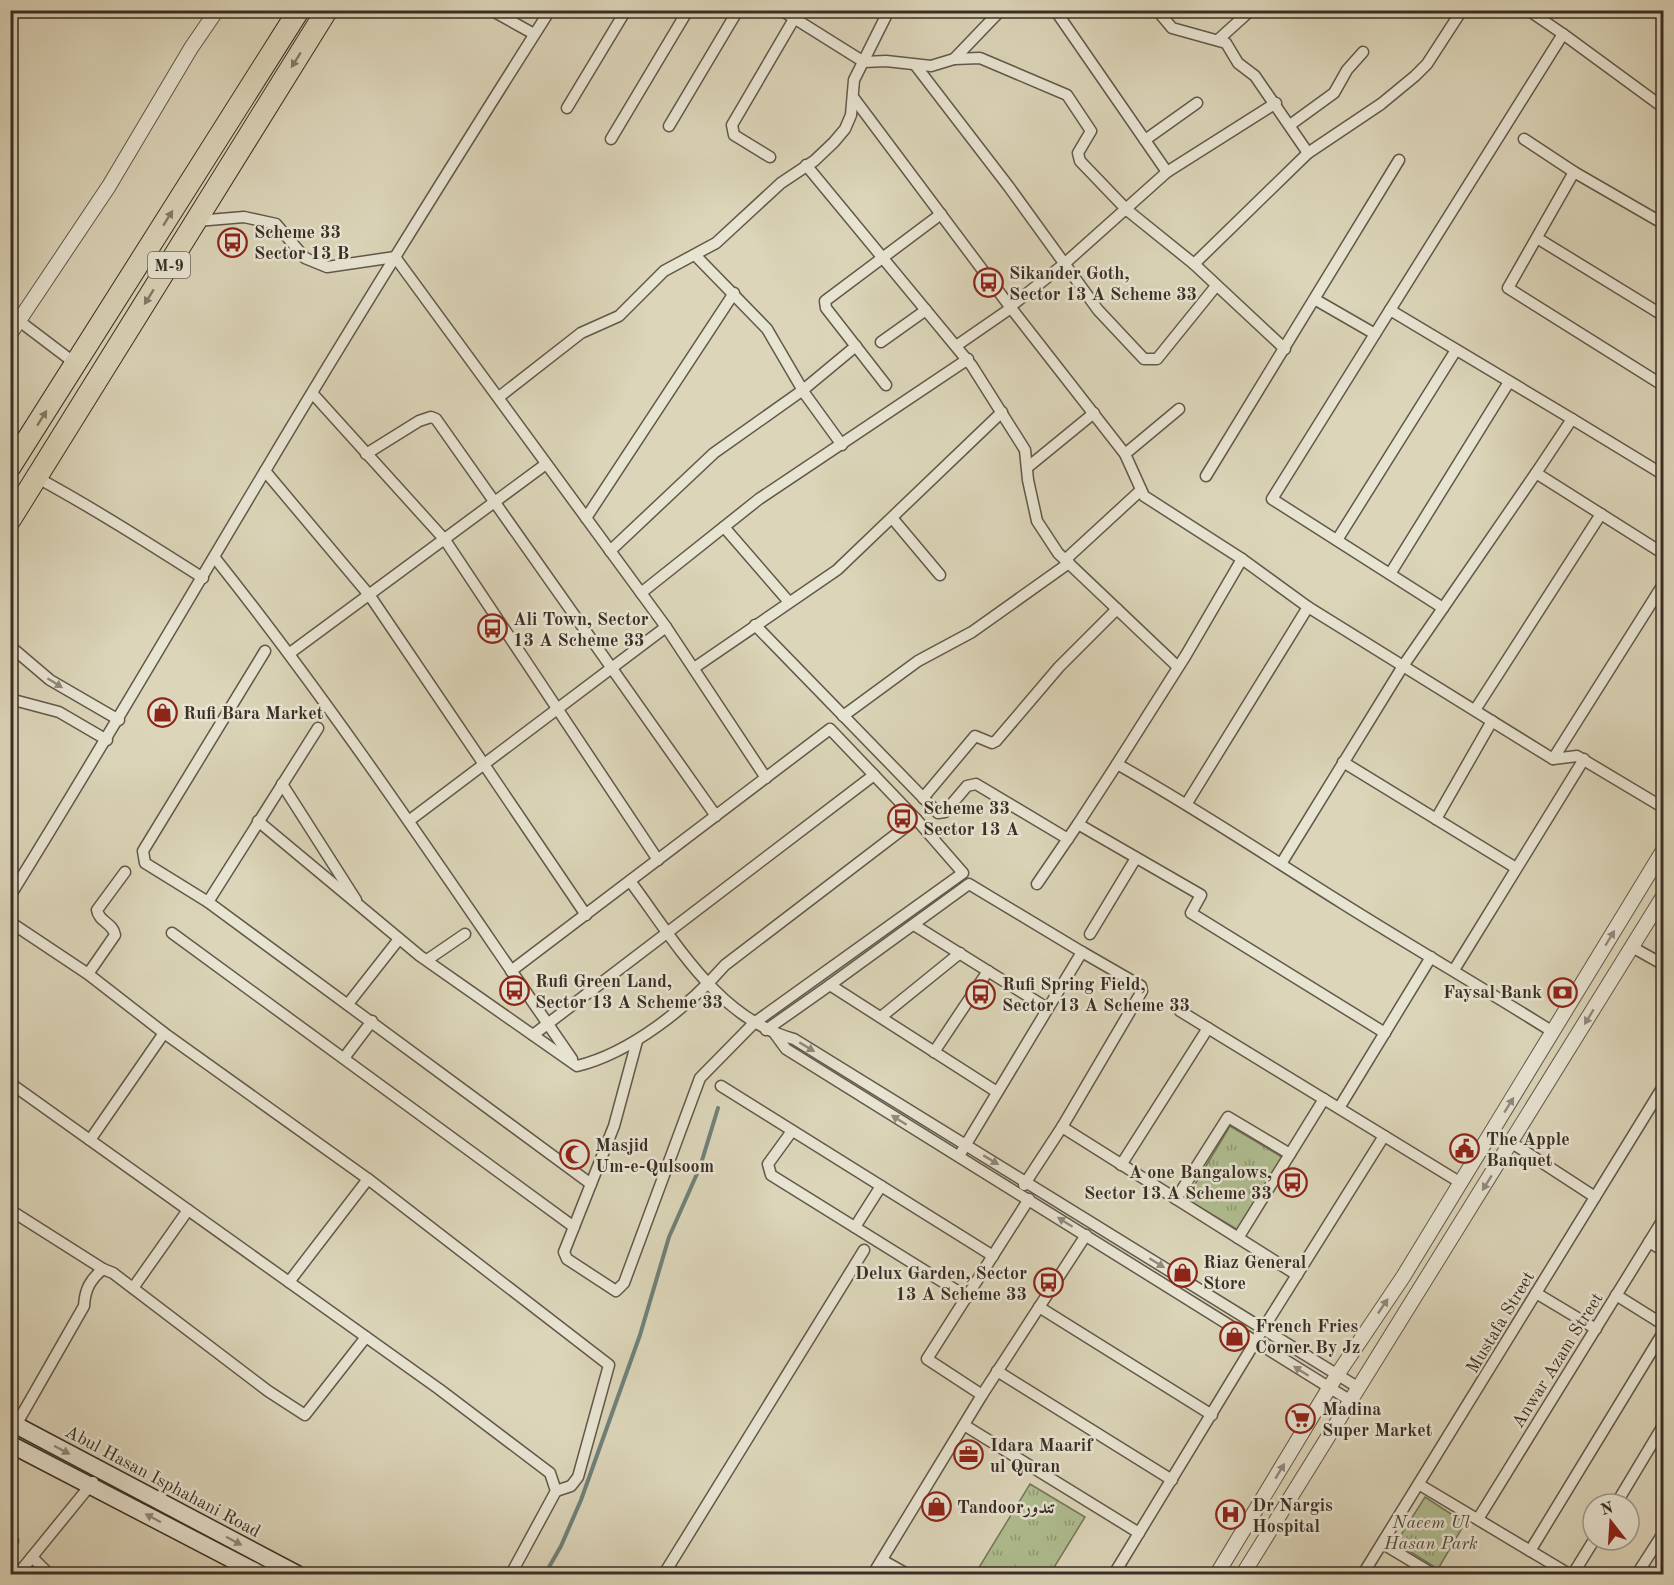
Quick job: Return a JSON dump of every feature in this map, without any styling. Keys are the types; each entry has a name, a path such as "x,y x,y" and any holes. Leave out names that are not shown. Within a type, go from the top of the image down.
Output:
{"highway":[{"name":"M-9","path":"10,468 299,10"},
{"name":"M-9","path":"10,520 327,10"}],"main road":[{"name":"Abul Hasan Isphahani Road","path":"13,1424 297,1575"},
{"name":"Abul Hasan Isphahani Road","path":"10,1444 260,1575"}],"street":[{"path":"10,334 14,317 102,196 217,10"},
{"path":"491,10 534,34"},
{"path":"10,896 107,740 265,471 395,257 550,10"},
{"path":"567,108 626,10"},
{"path":"611,139 688,10"},
{"path":"669,126 738,10"},
{"path":"781,10 864,62 886,61 931,66 954,59 980,58 1067,95 1090,129 1078,153 1080,161 1127,210 1194,264 1285,349"},
{"path":"499,397 581,333 619,316 664,271 696,256 716,243 781,183 834,142 845,129 851,115 854,80 889,10"},
{"path":"954,59 1001,10"},
{"path":"1055,10 1167,172"},
{"path":"1157,10 1172,28 1219,39 1230,46 1239,63 1256,76 1276,103 1308,153"},
{"path":"1219,39 1251,10"},
{"path":"1194,264 1308,153 1381,104 1427,64 1462,10"},
{"path":"1528,10 1664,108"},
{"path":"770,157 734,135 732,125 794,20"},
{"path":"1443,608 1272,499 1563,34"},
{"path":"1290,125 1334,93 1347,70 1364,52"},
{"path":"916,66 1009,187 1063,266 1118,334 1150,361 1161,355 1216,286"},
{"path":"853,97 1011,308 1125,454 1141,490 1153,503 1242,559 1308,607 1553,759 1577,756 1584,759 1664,808"},
{"path":"1145,140 1197,103"},
{"path":"956,346 1011,308 1063,266 1167,172 1276,103"},
{"path":"1524,139 1574,172 1664,224"},
{"path":"1206,476 1400,160"},
{"path":"806,165 880,257 968,359 1025,450 1028,480 1037,521 1044,535 1067,561 1178,667"},
{"path":"1574,172 1508,288 1664,386"},
{"path":"886,385 824,304 880,257 941,214"},
{"path":"197,221 244,217 276,224 305,258 327,267 395,257"},
{"path":"1537,238 1664,316"},
{"path":"696,256 767,329 803,390 842,445"},
{"path":"395,257 666,627 766,778"},
{"path":"586,518 734,293"},
{"path":"1316,300 1375,334"},
{"path":"881,342 926,310"},
{"path":"1390,310 1664,475"},
{"path":"14,317 76,364"},
{"path":"610,551 714,453 803,390 856,346"},
{"path":"1337,540 1456,350"},
{"path":"641,593 759,500 968,359"},
{"path":"1390,574 1509,382"},
{"path":"313,394 445,540 658,860"},
{"path":"1125,454 1179,409"},
{"path":"694,668 837,570 1002,412"},
{"path":"1028,467 1094,413"},
{"path":"366,454 419,421 434,418 716,816"},
{"path":"1281,864 1403,666 1572,419"},
{"path":"290,653 546,464"},
{"path":"265,471 370,596 586,915"},
{"path":"1536,473 1664,554"},
{"path":"36,477 105,514 139,539 203,578"},
{"path":"843,716 918,661 972,632 1067,561 1141,490"},
{"path":"1475,710 1601,514"},
{"path":"892,519 940,575"},
{"path":"724,527 789,602"},
{"path":"215,558 290,653 410,820 577,1066"},
{"path":"1036,884 1117,764 1242,559"},
{"path":"1553,759 1664,583"},
{"path":"1187,803 1308,607"},
{"path":"923,798 975,736 992,743 996,741 1059,667 1117,609"},
{"path":"755,626 938,813 941,814 967,786 976,784 1068,839"},
{"path":"410,820 666,627"},
{"path":"10,645 50,680 119,720"},
{"path":"265,651 143,851 145,863 208,902 591,1184"},
{"path":"10,699 59,712 107,740"},
{"path":"1436,819 1492,721"},
{"path":"208,902 318,728"},
{"path":"511,971 830,729 916,819 963,873 754,1023 700,1078 620,1288 616,1291 567,1259 564,1252 614,1126 637,1041"},
{"path":"1454,970 1584,759"},
{"path":"1343,762 1516,868"},
{"path":"1117,764 1187,803 1281,864 1553,1032"},
{"path":"533,1035 874,775"},
{"path":"282,784 362,910"},
{"path":"258,821 399,939 577,1066 592,1063 637,1041 708,985 725,965 916,819"},
{"path":"1078,824 1201,895 1191,913 1385,1033"},
{"path":"1217,1575 1337,1375 1403,1277 1664,849"},
{"path":"1090,934 1136,858"},
{"path":"88,974 115,935 113,928 99,917 97,910 125,872"},
{"path":"630,881 708,985 754,1023 770,1032 794,1039 1359,1388"},
{"path":"770,1032 830,985 969,884 1143,989 1062,1127 1027,1181 1024,1196 993,1256 927,1359 982,1395"},
{"path":"1243,1575 1664,895"},
{"path":"10,922 88,974 164,1033 368,1179 609,1365 578,1477 571,1486 556,1491 511,1575"},
{"path":"914,925 1047,1008"},
{"path":"172,933 574,1227"},
{"path":"427,960 465,934"},
{"path":"348,1004 399,939"},
{"path":"1632,947 1664,965"},
{"path":"959,1156 1082,952"},
{"path":"880,1017 960,953"},
{"path":"1339,1108 1431,957"},
{"path":"934,1052 988,971"},
{"path":"830,985 997,1092"},
{"path":"1180,1011 1461,1183"},
{"path":"344,1058 372,1021"},
{"path":"1121,1165 1208,1028"},
{"path":"770,1032 786,1048 1351,1401"},
{"path":"90,1140 164,1033"},
{"path":"10,1083 366,1337 550,1473 556,1491"},
{"name":"Mustafa Street","path":"1363,1575 1664,1085"},
{"path":"721,1086 993,1256"},
{"path":"1238,1238 1324,1099"},
{"path":"1652,1104 1664,1111"},
{"path":"1176,1199 1228,1117 1290,1154"},
{"path":"1062,1127 1297,1275"},
{"path":"792,1131 768,1164 771,1175 967,1297"},
{"path":"1114,1575 1263,1329 1384,1136"},
{"path":"1512,1143 1595,1197"},
{"path":"289,1282 368,1179"},
{"path":"855,1227 881,1186"},
{"path":"10,1210 103,1269 113,1273 268,1391 305,1415 366,1337"},
{"path":"134,1288 188,1210"},
{"name":"Аnwar Azam Street","path":"1478,1520 1664,1218"},
{"path":"873,1575 982,1395 1086,1235"},
{"path":"1649,1242 1664,1251"},
{"path":"664,1575 864,1250"},
{"path":"13,1424 84,1306 85,1292 90,1282 103,1269"},
{"path":"1536,1293 1596,1329"},
{"path":"1616,1295 1664,1325"},
{"path":"1039,1307 1212,1415"},
{"path":"1530,1551 1664,1331"},
{"path":"998,1371 1172,1479"},
{"path":"1623,1492 1664,1424"},
{"path":"964,1425 1140,1533"},
{"path":"18,1575 91,1486 98,1469"},
{"path":"1420,1485 1571,1575 1586,1552"},
{"path":"1637,1575 1664,1532"},
{"path":"1383,1544 1433,1575"},
{"path":"32,1557 49,1575"},
{"path":"882,1560 907,1575"}],"green space":[{"path":"1230,1126 1282,1157 1238,1230 1186,1199"},
{"path":"1030,1484 1085,1517 1050,1574 975,1574"},
{"name":"Naeem Ul Hasan Park","path":"1425,1497 1465,1523 1438,1569 1396,1543"}],"waterway":[{"path":"545,1574 561,1546 581,1500 640,1335 669,1237 700,1167 718,1108"}],"place":[{"name":"Scheme 33 Sector 13 B","path":"233,242"},
{"name":"Sikander Goth, Sector 13 A Scheme 33","path":"988,283"},
{"name":"Ali Town, Sector 13 A Scheme 33","path":"492,629"},
{"name":"Rufi Bara Market","path":"162,713"},
{"name":"Scheme 33 Sector 13 A","path":"902,818"},
{"name":"Rufi Green Land, Sector 13 A Scheme 33","path":"514,991"},
{"name":"Faysal Bank","path":"1563,992"},
{"name":"Rufi Spring Field, Sector 13 A Scheme 33","path":"981,994"},
{"name":"The Apple Banquet","path":"1465,1149"},
{"name":"Masjid Um-e-Qulsoom","path":"574,1155"},
{"name":"A one Bangalows, Sector 13 A Scheme 33","path":"1293,1182"},
{"name":"Riaz General Store","path":"1182,1272"},
{"name":"Delux Garden, Sector 13 A Scheme 33","path":"1048,1283"},
{"name":"French Fries Corner By Jz","path":"1234,1336"},
{"name":"Madina Super Market","path":"1301,1419"},
{"name":"Idara Maarif ul Quran","path":"969,1455"},
{"name":"Tandoorتندور","path":"936,1507"},
{"name":"Dr Nargis Hospital","path":"1231,1515"}]}
